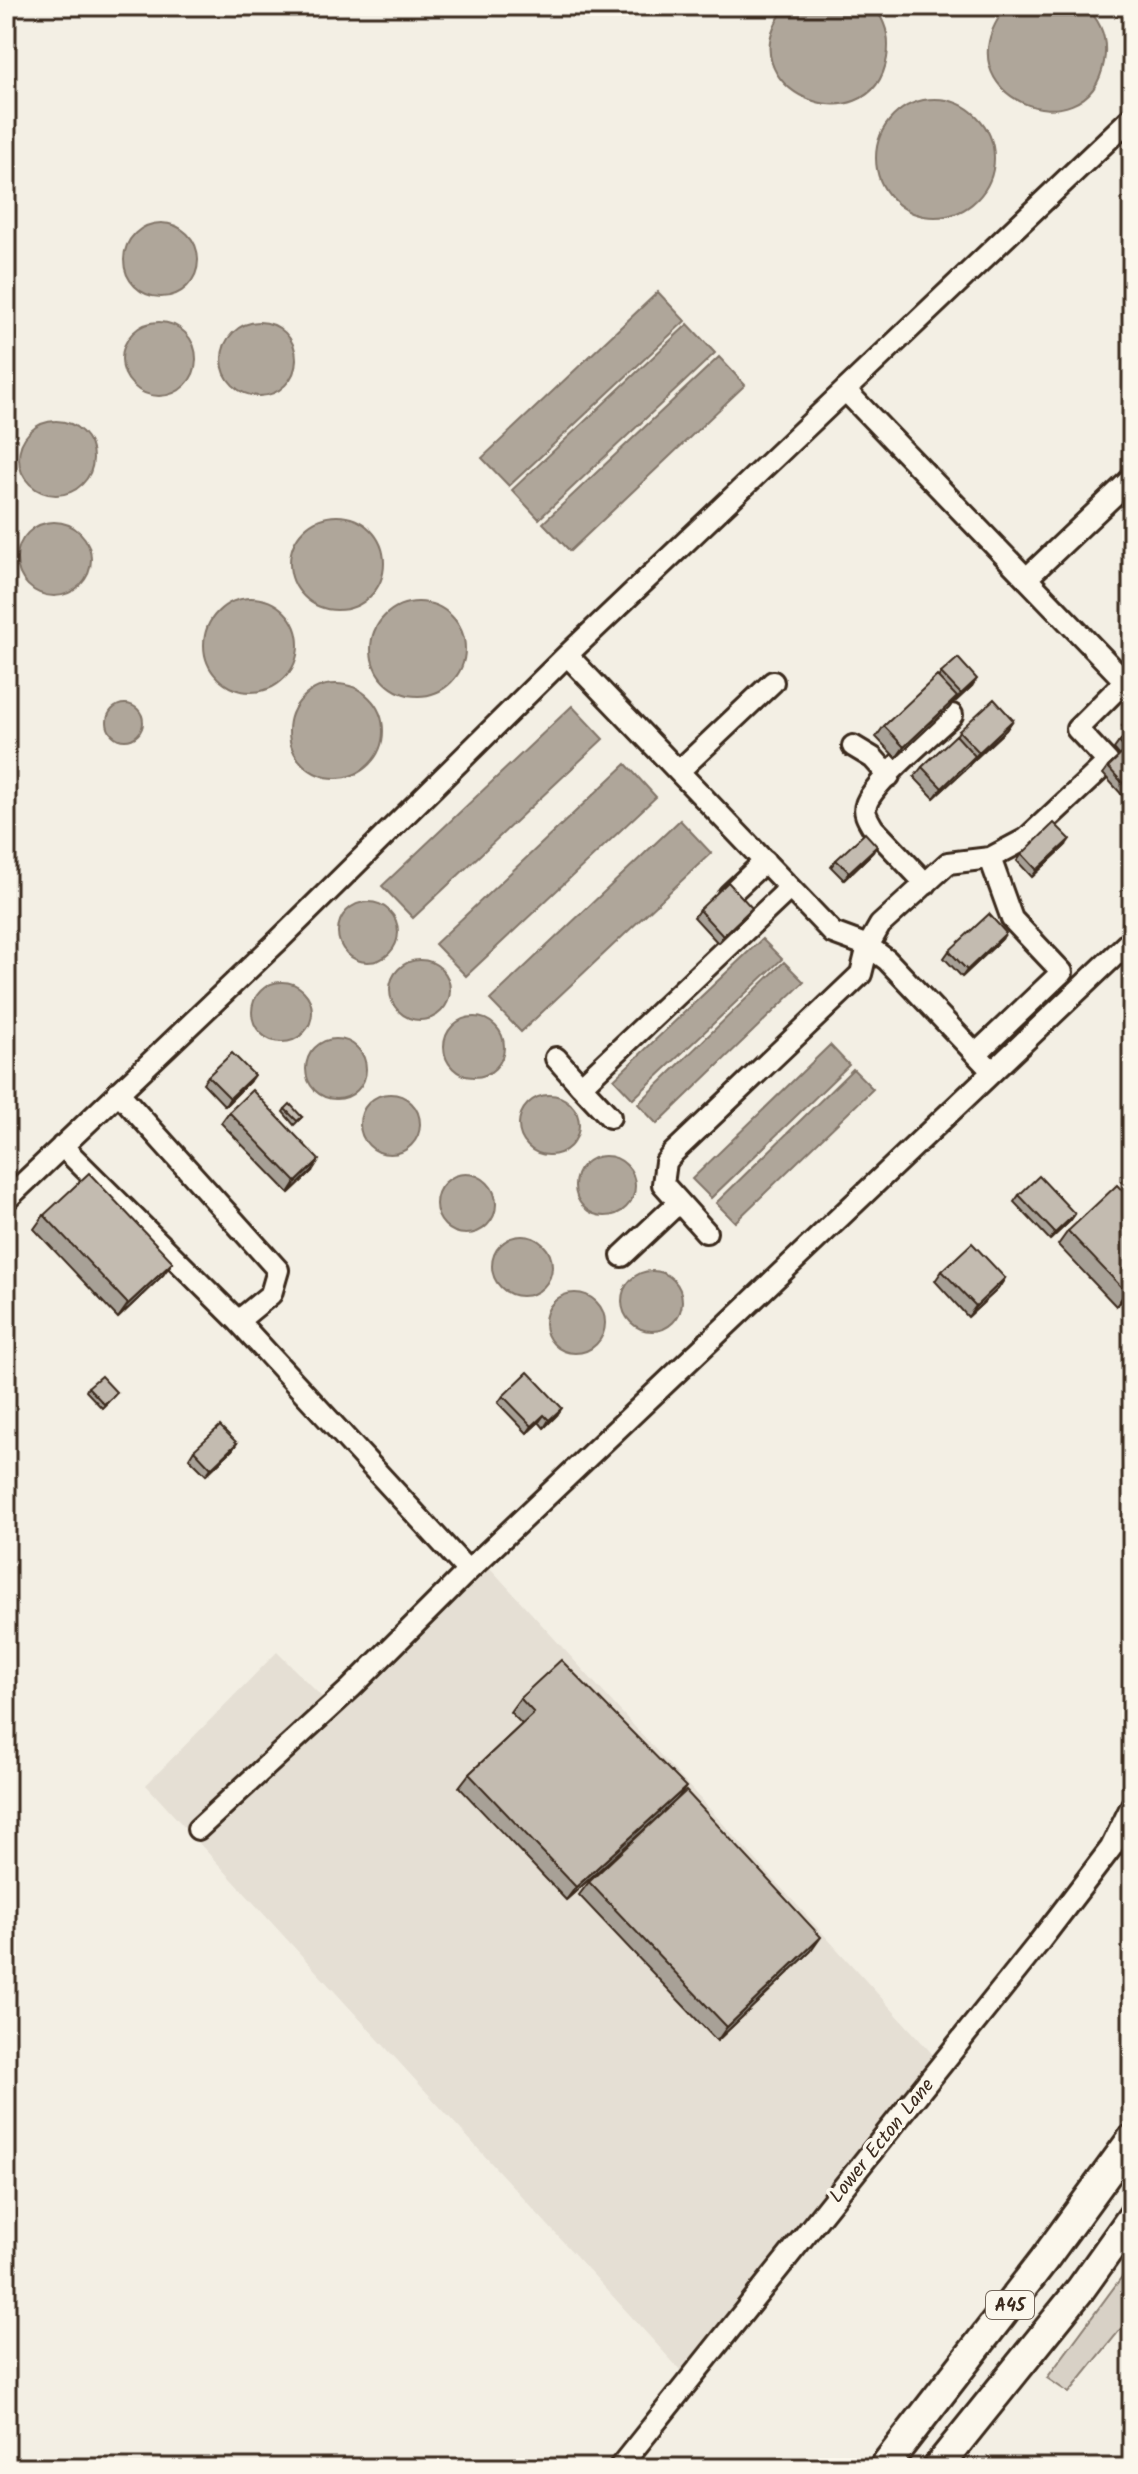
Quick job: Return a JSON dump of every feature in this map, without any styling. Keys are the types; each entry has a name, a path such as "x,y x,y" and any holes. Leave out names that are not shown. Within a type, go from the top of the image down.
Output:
{"highway":[{"name":"A45","path":"883,2468 1043,2261 1132,2139"},
{"name":"A45","path":"937,2468 1080,2290 1132,2217"}],"street":[{"path":"6,1200 290,929 567,655 1132,117"},
{"path":"706,1232 663,1184 666,1162 861,974 868,946 880,925 948,863 990,858 1026,839 1108,762 1077,729 1128,678 845,390"},
{"path":"1028,577 1132,478"},
{"path":"567,655 833,933 868,946 887,960 992,1071"},
{"path":"680,770 773,682"},
{"path":"926,884 866,817 866,803 889,776 952,715"},
{"path":"853,746 873,758 889,776"},
{"path":"976,1054 1062,972 1012,919 990,858"},
{"path":"729,895 765,861"},
{"path":"581,1086 790,888"},
{"path":"198,1829 351,1688 468,1571 1132,939"},
{"path":"556,1058 610,1117"},
{"path":"118,1092 278,1270 271,1294 238,1321"},
{"path":"62,1146 238,1321 377,1468 468,1571"},
{"path":"622,1256 678,1203"},
{"name":"Lower Ecton Lane","path":"619,2468 1037,1945 1111,1848 1132,1805"}],"shaded area":[{"path":"787,6 872,6 884,24 888,44 887,58 875,86 855,101 830,104 806,98 785,83 772,62 771,36"},
{"path":"1007,6 1085,6 1099,25 1105,46 1104,62 1092,90 1072,105 1047,109 1022,103 1002,88 990,66 990,38"},
{"path":"935,99 958,104 977,116 989,135 994,158 989,181 977,200 958,212 935,217 912,212 893,200 881,181 876,158 881,135 893,116 912,104"},
{"path":"161,223 182,229 192,239 198,260 192,281 182,291 161,297 140,291 130,281 124,260 130,239 140,229"},
{"path":"658,292 685,321 509,486 482,458"},
{"path":"159,322 180,328 190,338 196,359 190,380 180,390 159,396 138,390 128,380 122,359 128,338 138,328"},
{"path":"259,322 280,328 290,338 296,359 290,380 280,390 259,396 238,390 228,380 222,359 228,338 238,328"},
{"path":"688,324 715,353 539,519 512,490"},
{"path":"719,357 745,385 570,551 543,523"},
{"path":"56,421 77,427 87,437 93,458 87,479 77,489 56,495 35,489 25,479 19,458 25,437 35,427"},
{"path":"337,516 355,520 370,530 380,545 384,563 380,581 370,596 355,606 337,610 319,606 304,596 294,581 290,563 294,545 304,530 319,520"},
{"path":"54,522 75,528 85,538 91,559 85,580 75,590 54,596 33,590 23,580 17,559 23,538 33,528"},
{"path":"251,598 269,602 284,612 294,627 298,645 294,663 284,678 269,688 251,692 233,688 218,678 208,663 204,645 208,627 218,612 233,602"},
{"path":"418,602 436,606 451,616 461,631 465,649 461,667 451,682 436,692 418,696 400,692 385,682 375,667 371,649 375,631 385,616 400,606"},
{"path":"336,684 354,688 369,698 379,713 383,731 379,749 369,764 354,774 336,778 318,774 303,764 293,749 289,731 293,713 303,698 318,688"},
{"path":"125,704 138,709 143,722 138,735 125,740 112,735 107,722 112,709"},
{"path":"572,706 603,739 413,918 382,886"},
{"path":"626,764 656,797 466,976 435,944"},
{"path":"680,820 711,853 521,1032 490,1000"},
{"path":"368,902 380,904 389,911 396,920 396,944 389,953 380,960 368,962 356,960 347,953 340,944 338,932 340,920 347,911 356,904"},
{"path":"762,939 782,959 633,1099 614,1079"},
{"path":"420,960 432,962 441,969 448,978 448,1002 441,1011 432,1018 420,1020 408,1018 399,1011 392,1002 390,990 392,978 399,969 408,962"},
{"path":"784,962 804,982 657,1124 638,1104"},
{"path":"282,982 294,984 303,991 310,1000 310,1024 303,1033 294,1040 282,1042 270,1040 261,1033 254,1024 252,1012 254,1000 261,991 270,984"},
{"path":"474,1017 486,1019 495,1026 502,1035 502,1059 495,1068 486,1075 474,1077 462,1075 453,1068 446,1059 444,1047 446,1035 453,1026 462,1019"},
{"path":"336,1039 348,1041 357,1048 364,1057 364,1081 357,1090 348,1097 336,1099 324,1097 315,1090 308,1081 306,1069 308,1057 315,1048 324,1041"},
{"path":"830,1045 849,1065 711,1198 692,1179"},
{"path":"853,1069 873,1089 735,1222 716,1203"},
{"path":"390,1094 402,1096 411,1103 418,1112 418,1136 411,1145 402,1152 390,1154 378,1152 369,1145 362,1136 360,1124 362,1112 369,1103 378,1096"},
{"path":"549,1095 561,1097 570,1104 577,1113 577,1137 570,1146 561,1153 549,1155 537,1153 528,1146 521,1137 519,1125 521,1113 528,1104 537,1097"},
{"path":"605,1156 617,1158 626,1165 633,1174 633,1198 626,1207 617,1214 605,1216 593,1214 584,1207 577,1198 575,1186 577,1174 584,1165 593,1158"},
{"path":"466,1174 478,1176 487,1183 494,1192 494,1216 487,1225 478,1232 466,1234 454,1232 445,1225 438,1216 436,1204 438,1192 445,1183 454,1176"},
{"path":"522,1236 534,1238 543,1245 550,1254 550,1278 543,1287 534,1294 522,1296 510,1294 501,1287 494,1278 492,1266 494,1254 501,1245 510,1238"},
{"path":"652,1271 664,1273 673,1280 680,1289 680,1313 673,1322 664,1329 652,1331 640,1329 631,1322 624,1313 622,1301 624,1289 631,1280 640,1273"},
{"path":"575,1293 587,1295 596,1302 603,1311 603,1335 596,1344 587,1351 575,1353 563,1351 554,1344 547,1335 545,1323 547,1311 554,1302 563,1295"},
{"path":"481,1558 947,2070 692,2383 146,1785 277,1652 324,1699"},
{"path":"1132,2263 1132,2315 1069,2393 1047,2378"}],"building":[{"path":"958,658 977,679 961,694 941,673"},
{"path":"937,676 957,697 904,747 884,726"},
{"path":"994,699 1013,720 979,752 959,731"},
{"path":"1132,729 1132,787 1129,790 1108,767 1126,750 1119,742"},
{"path":"956,735 975,756 942,788 922,767"},
{"path":"1054,823 1070,839 1037,870 1022,854"},
{"path":"865,833 877,846 849,872 836,860"},
{"path":"728,882 752,908 723,936 699,910"},
{"path":"989,914 1006,933 967,970 949,951"},
{"path":"232,1053 254,1075 230,1098 208,1076"},
{"path":"252,1090 319,1160 296,1182 229,1112"},
{"path":"290,1104 302,1117 297,1121 285,1109"},
{"path":"89,1173 173,1262 128,1304 44,1215"},
{"path":"1039,1176 1075,1214 1055,1233 1019,1195"},
{"path":"1117,1185 1132,1201 1132,1287 1126,1292 1068,1231"},
{"path":"972,1243 1005,1278 976,1306 942,1271"},
{"path":"528,1372 562,1408 549,1420 544,1415 532,1426 503,1396"},
{"path":"101,1376 117,1393 104,1404 88,1387"},
{"path":"220,1426 237,1443 211,1468 194,1450"},
{"path":"561,1660 686,1787 576,1887 469,1774 534,1713 520,1698"},
{"path":"686,1791 821,1937 727,2027 589,1882"}]}
